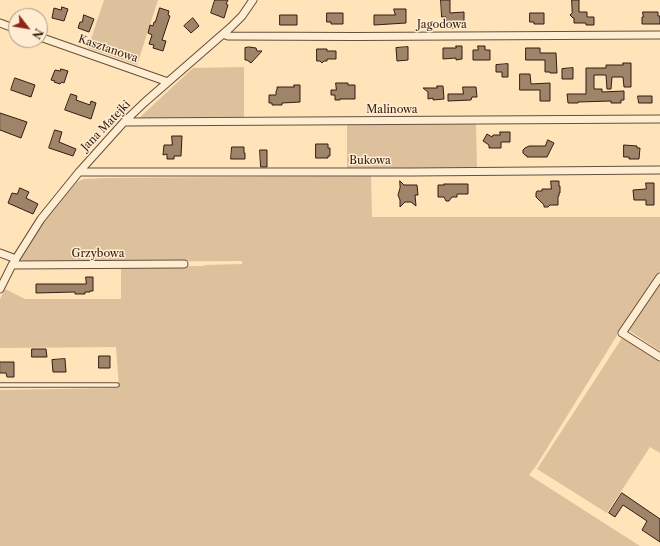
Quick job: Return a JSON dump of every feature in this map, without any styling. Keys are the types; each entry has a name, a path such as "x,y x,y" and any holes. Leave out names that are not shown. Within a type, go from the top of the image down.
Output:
{"street":[{"name":"Jana Matejki","path":"0,289 14,262 41,219 79,172 124,122 224,34 242,16 253,0"},
{"name":"Jagodowa","path":"224,34 228,36 660,35"},
{"name":"Kasztanowa","path":"48,40 168,82"},
{"name":"Malinowa","path":"124,122 660,119"},
{"name":"Bukowa","path":"79,172 660,170"},
{"path":"0,253 14,262"},
{"name":"Grzybowa","path":"14,262 184,264"},
{"path":"660,277 622,333 660,357"}],"lane":[{"path":"0,385 117,385"}],"shaded area":[{"path":"104,0 158,0 137,65 88,48"},
{"path":"244,67 244,118 138,119 193,68"},
{"path":"476,124 477,168 347,169 347,125"},
{"path":"371,176 372,217 660,217 660,271 621,329 529,475 640,546 0,546 0,390 119,388 116,347 0,348 0,299 5,289 25,299 121,299 121,267 242,264 242,261 19,262 48,216 77,182 84,179 106,178"},
{"path":"660,281 660,351 628,330"},
{"path":"622,338 660,362 660,453 650,447 607,513 537,469"}],"building":[{"path":"215,0 228,0 224,18 211,13"},
{"path":"441,0 450,0 450,13 464,12 464,24 457,25 457,28 446,28 446,17 442,17"},
{"path":"572,0 579,0 579,12 587,12 587,17 594,17 594,25 574,23 574,18 570,15 572,13"},
{"path":"62,7 68,9 64,21 52,18 54,8 61,10"},
{"path":"160,8 169,11 168,15 170,16 162,40 166,41 163,51 153,48 154,45 149,44 152,35 148,33 150,25 153,26"},
{"path":"394,9 406,9 406,23 374,25 374,15 395,15"},
{"path":"643,12 658,12 658,16 660,16 660,24 642,24"},
{"path":"327,13 343,13 343,24 331,24 331,22 327,22"},
{"path":"530,13 544,13 544,24 534,24 534,22 530,22"},
{"path":"84,15 94,19 89,32 78,28"},
{"path":"280,15 297,15 297,25 280,25"},
{"path":"193,18 199,26 191,33 184,26"},
{"path":"456,46 462,46 462,59 443,59 443,48 456,48"},
{"path":"478,46 485,46 485,50 490,50 490,60 473,60 473,50 478,50"},
{"path":"408,47 408,60 397,61 396,48"},
{"path":"245,48 256,48 257,51 262,51 251,63 245,60"},
{"path":"526,48 540,48 540,53 556,53 557,73 545,72 545,60 526,60"},
{"path":"317,49 336,51 336,59 327,59 327,61 322,63 317,61"},
{"path":"623,63 631,63 631,87 624,87 623,77 612,77 611,89 607,89 606,75 594,75 594,89 602,89 602,92 624,91 624,100 621,100 621,103 611,103 611,101 568,103 567,94 586,94 586,68 606,68 606,65 623,65"},
{"path":"508,64 508,77 502,77 502,72 496,72 496,65"},
{"path":"573,68 573,79 562,79 562,69"},
{"path":"61,69 68,71 64,83 62,82 60,84 51,80 55,70 60,71"},
{"path":"520,74 530,74 531,84 550,83 550,101 540,101 540,90 520,90"},
{"path":"15,78 35,85 31,97 11,90"},
{"path":"336,83 348,83 348,85 355,85 355,99 335,100 335,95 331,95 331,90 336,90"},
{"path":"294,85 300,85 300,102 282,103 282,105 272,105 272,103 269,103 269,95 276,95 277,87 294,87"},
{"path":"437,86 443,86 444,99 428,99 428,92 423,88 437,88"},
{"path":"463,87 476,87 477,97 472,97 471,100 448,101 448,94 463,94"},
{"path":"71,94 77,96 76,100 90,105 91,101 96,103 91,119 65,110"},
{"path":"638,96 652,96 652,103 639,103"},
{"path":"0,113 27,122 21,138 0,130"},
{"path":"55,130 62,132 59,142 76,149 73,156 49,148"},
{"path":"500,132 510,132 510,142 501,142 501,148 489,148 489,145 483,141 487,134 492,137 493,135 500,135"},
{"path":"172,136 182,136 181,156 174,156 174,159 167,159 167,154 163,155 164,145 172,145"},
{"path":"548,140 554,143 547,157 527,157 523,153 523,150 529,146 545,146"},
{"path":"316,144 328,144 328,148 330,148 330,156 328,156 328,158 316,158"},
{"path":"624,145 637,146 637,148 640,148 639,159 629,159 629,157 624,157"},
{"path":"232,147 244,147 245,159 231,159"},
{"path":"260,150 267,150 267,167 261,167"},
{"path":"400,181 404,185 417,185 418,195 415,195 416,206 411,202 405,202 400,207 398,195"},
{"path":"551,181 559,181 560,193 558,196 558,205 544,207 544,205 536,197 536,193 537,191 542,191 542,189 551,189"},
{"path":"646,183 654,183 654,205 646,205 646,200 634,200 633,190 646,189"},
{"path":"468,184 468,194 457,194 457,197 452,197 449,201 446,201 444,197 438,197 438,185"},
{"path":"20,188 29,192 26,198 38,204 33,214 8,203 12,193 17,194"},
{"path":"86,277 93,277 93,291 85,292 85,294 75,294 75,292 36,293 36,284 86,284"},
{"path":"32,349 46,349 47,357 32,357"},
{"path":"99,356 110,356 110,368 99,368"},
{"path":"65,359 66,372 53,372 52,360"},
{"path":"0,362 14,362 14,377 7,377 6,373 0,373"},
{"path":"622,493 660,519 660,542 642,530 647,521 623,505 615,517 609,513"}]}
